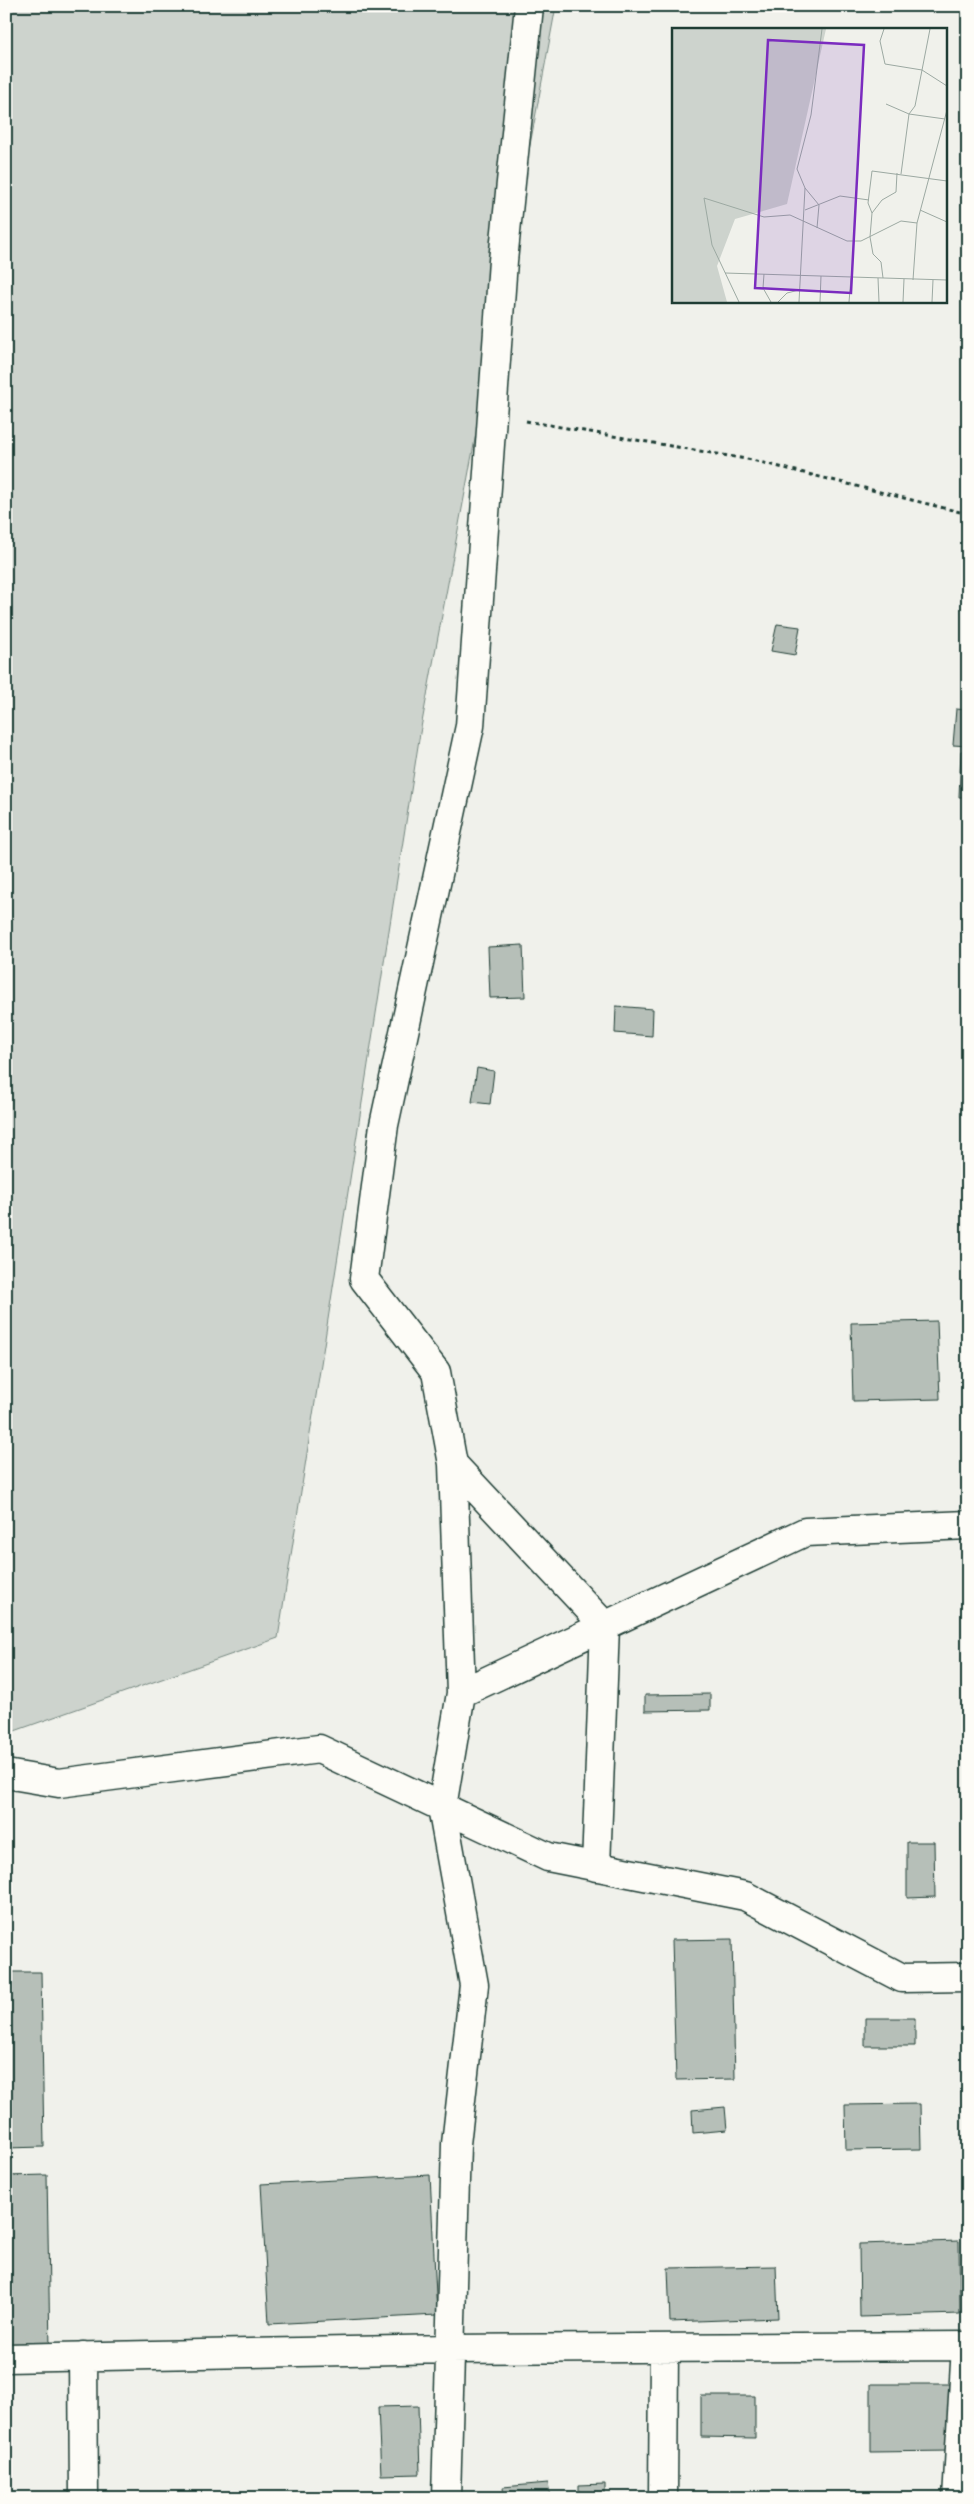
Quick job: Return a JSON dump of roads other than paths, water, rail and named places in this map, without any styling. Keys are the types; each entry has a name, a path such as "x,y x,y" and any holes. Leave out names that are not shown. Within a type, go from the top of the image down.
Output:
{"street":[{"path":"446,2498 456,2144 474,1985 442,1808 461,1693 453,1464 436,1372 364,1279 384,1125 470,726 503,260 529,6"},
{"path":"453,1464 605,1626 596,1867"},
{"path":"461,1693 805,1532 968,1525"},
{"path":"6,1774 59,1783 318,1750 548,1857 745,1896 902,1978 968,1977"},
{"path":"6,2358 449,2349 967,2346 957,2498"},
{"path":"662,2498 664,2348"},
{"path":"83,2356 84,2498"}]}
